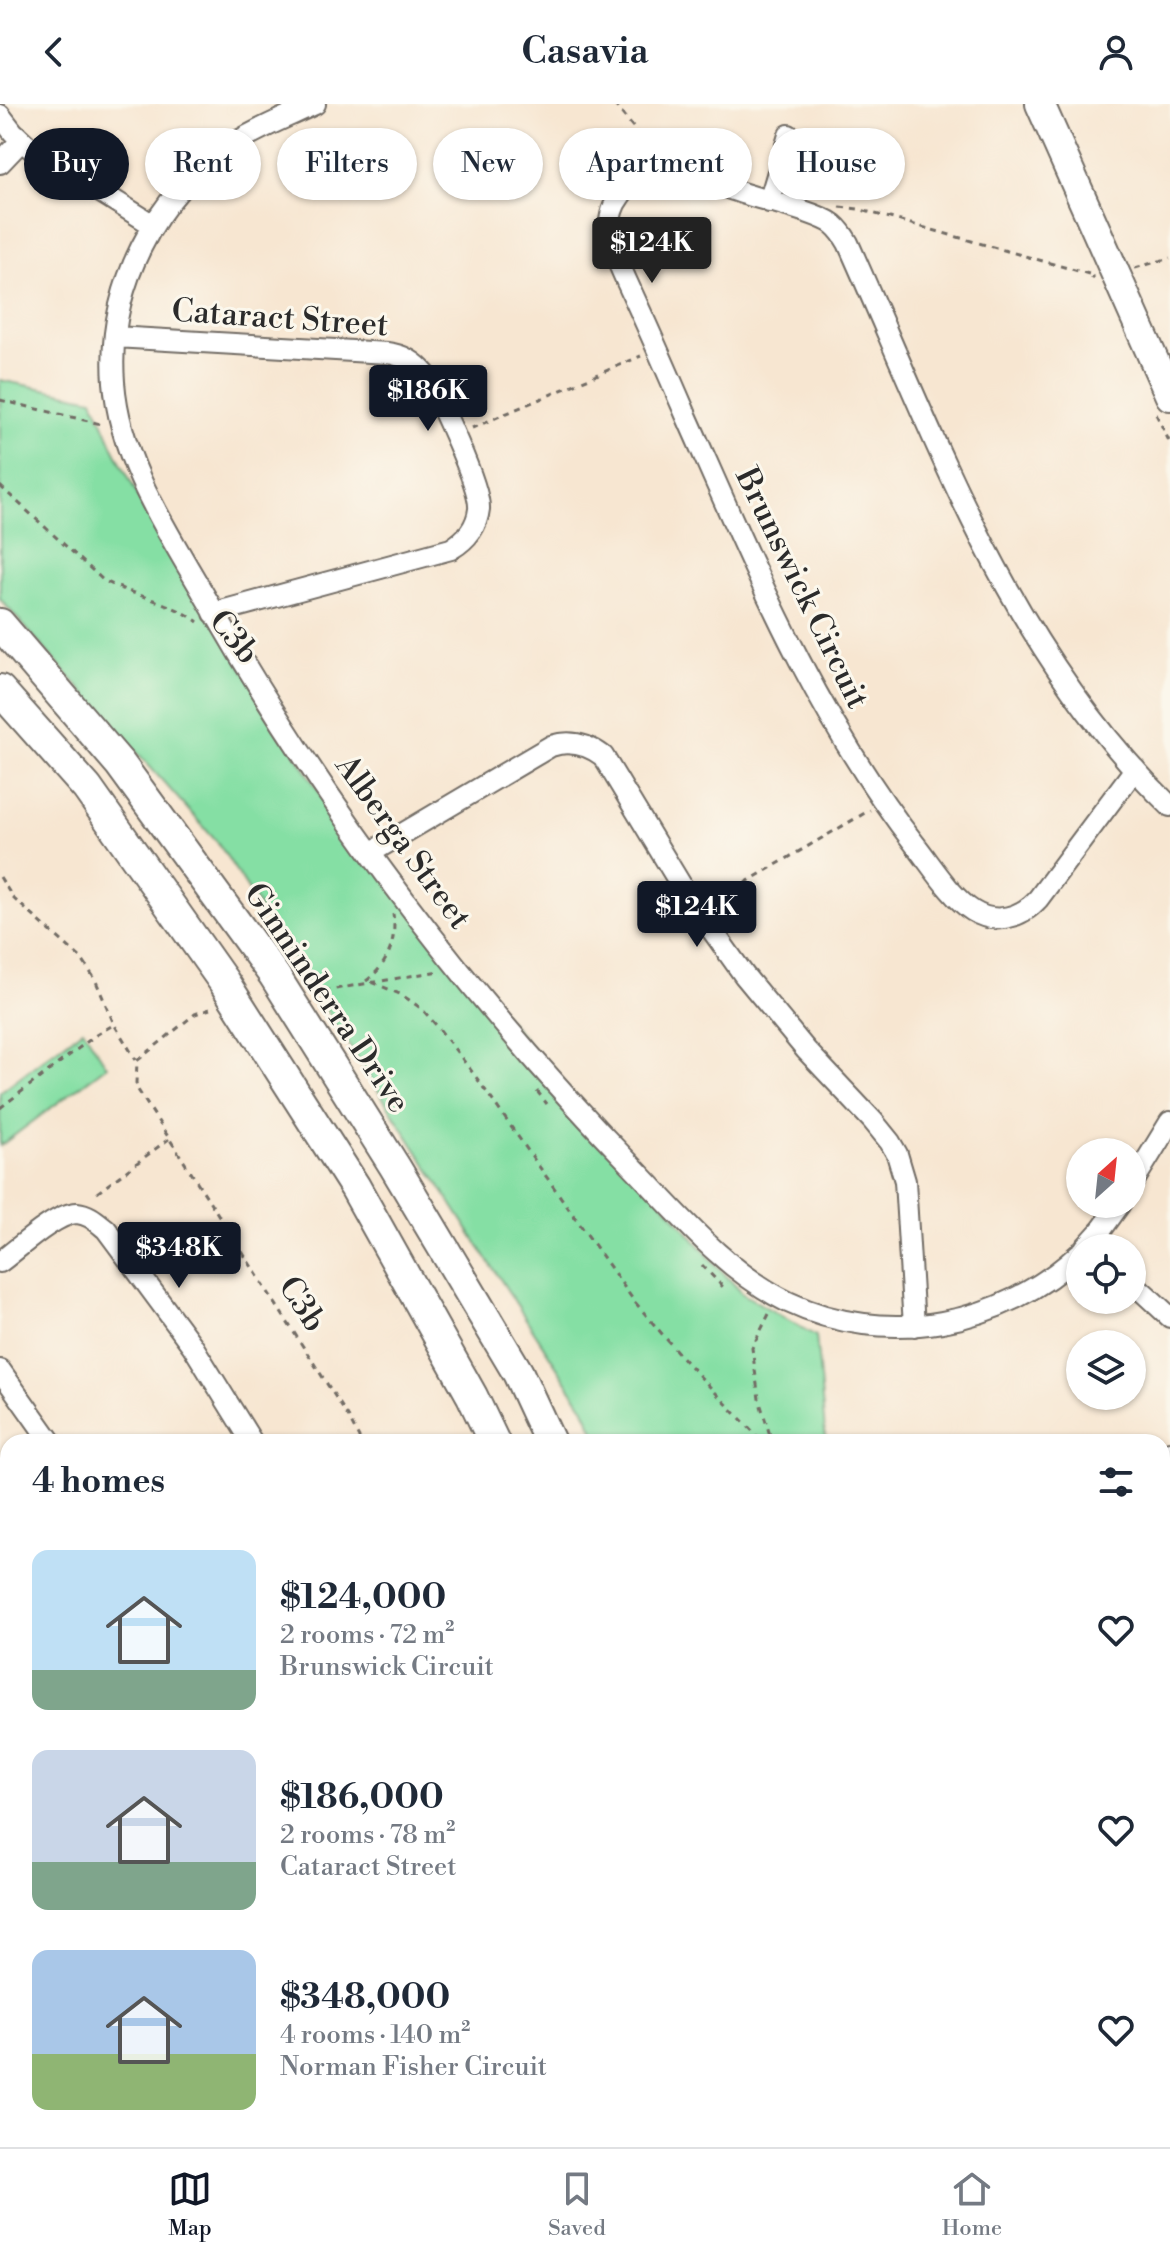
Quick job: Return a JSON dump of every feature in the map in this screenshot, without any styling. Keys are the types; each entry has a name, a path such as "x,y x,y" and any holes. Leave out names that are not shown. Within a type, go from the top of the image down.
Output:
{"main road":[{"name":"Ginninderra Drive","path":"0,624 120,764 274,975 395,1167 518,1373 546,1434"},
{"path":"0,690 87,788 224,982 355,1187 490,1434"}],"street":[{"name":"Alberga Street","path":"315,104 248,135 211,159 180,190 153,225 127,279 122,298 115,337 114,381 120,424 143,484 208,620 370,853 462,973 560,1089 653,1189 734,1267 777,1295 808,1310 850,1322 914,1326 958,1319 1000,1306 1039,1285 1066,1265"},
{"path":"1040,104 1170,396"},
{"path":"0,115 21,141 153,225"},
{"path":"0,163 21,141"},
{"path":"752,197 832,224 848,243 968,513 1015,604 1063,680 1102,731 1170,806"},
{"name":"Brunswick Circuit","path":"618,200 609,225 614,252 789,642 831,721 883,802 933,868 968,907 989,917 1009,918 1027,910 1135,769"},
{"name":"Cataract Street","path":"115,337 395,354 409,359 426,375 475,484 479,501 475,526 458,545 208,620"},
{"path":"370,853 544,750 559,744 574,743 596,751 608,762 660,854 698,911 774,1013 882,1131 897,1154 907,1194 914,1326"},
{"path":"1146,1161 1170,1122"},
{"path":"0,1262 61,1216 77,1213 91,1216 106,1229 192,1345 247,1434"},
{"path":"1146,1295 1170,1317"},
{"path":"0,1370 45,1434"}],"path":[{"path":"614,104 633,128"},
{"path":"817,217 820,207 858,209 1089,274 1091,279 1100,271 1135,268 1170,258"},
{"path":"453,436 657,349"},
{"path":"0,400 97,424 120,424"},
{"name":"C3b","path":"0,486 103,580 208,620"},
{"path":"698,911 883,802"},
{"path":"0,877 13,898 81,958 95,979 114,1024 137,1061 195,1014 210,1009"},
{"path":"363,984 380,969 390,951 394,929 391,907"},
{"path":"309,993 443,971 462,973"},
{"path":"372,982 402,995 422,1009 437,1026 634,1301 686,1362 755,1434"},
{"path":"0,1108 114,1024"},
{"name":"C3b","path":"137,1061 138,1090 357,1434"},
{"path":"97,1193 170,1138"},
{"path":"770,1434 759,1399 752,1348 777,1295"}],"green space":[{"path":"0,380 93,399 113,447 150,519 328,806 716,1265 743,1294 816,1336 825,1434 595,1434 583,1407 218,843 0,599"},
{"path":"83,1029 107,1066 0,1146 0,1092"}]}
